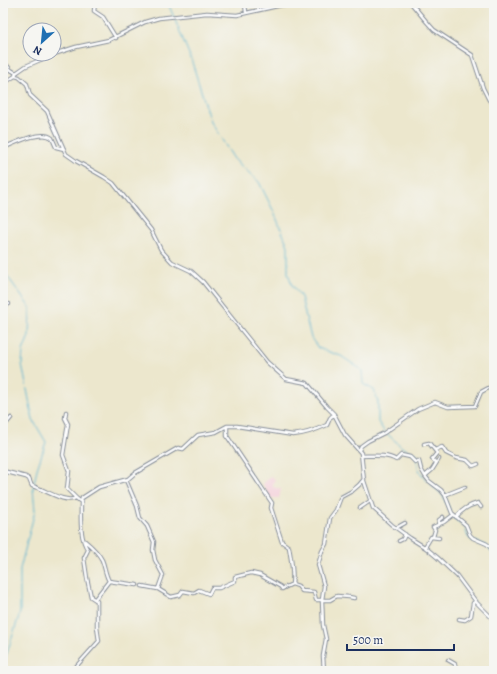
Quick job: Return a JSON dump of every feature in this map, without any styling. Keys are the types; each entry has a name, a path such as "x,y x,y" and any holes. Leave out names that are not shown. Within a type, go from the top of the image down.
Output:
{"street":[{"path":"95,3 94,11 103,17 116,38"},
{"path":"245,3 246,13"},
{"path":"62,51 116,38 145,22 155,19 207,13 232,15 282,5 319,3"},
{"path":"411,3 434,30 472,55 483,88 489,100 494,105"},
{"path":"3,61 27,84 30,95 47,111 64,149 70,157 113,183 152,230 162,250 172,262 191,271 203,282 258,352 278,373 286,379 307,383 334,414 345,435 359,450 362,456 364,478 373,508 396,528 425,547 457,576 476,601 494,620"},
{"path":"3,84 26,66 35,62"},
{"path":"3,148 12,143 45,135 52,138 56,147 64,149"},
{"path":"3,304 9,304"},
{"path":"359,450 361,446 368,441 386,431 418,409 435,402 448,407 468,405 475,406 481,392 494,385"},
{"path":"66,412 64,418 68,424 63,455 69,471 68,489 81,502"},
{"path":"96,599 91,597 84,558 88,550 85,547 82,531 82,498 99,487 126,480 134,475 135,472 178,448 183,449 198,435 216,432 227,426 237,426 293,435 311,432 328,425 330,418 334,414"},
{"path":"3,425 5,425 11,418"},
{"path":"227,426 227,436 272,503 271,508 282,542 289,547 293,563 292,584"},
{"path":"424,444 429,443 437,453 432,459 436,463"},
{"path":"435,450 442,447 446,453 456,458 467,460 473,466 478,464"},
{"path":"362,456 385,456 392,457 396,460 401,455 410,457 416,462 419,461 425,476 445,495 454,516 466,525 470,535 473,538 487,544 494,551"},
{"path":"425,476 432,470 439,459"},
{"path":"3,472 26,477 33,486 58,497 70,500 76,498"},
{"path":"324,671 323,656 326,639 323,625 322,600 324,586 318,565 322,551 326,544 330,518 336,510 341,497 352,491 364,478"},
{"path":"126,480 137,506 140,518 147,526 154,542 153,550 155,560 163,575 158,589"},
{"path":"445,495 465,487"},
{"path":"360,508 370,501"},
{"path":"425,547 431,537 433,537 435,530 433,527 471,505 478,503 481,507"},
{"path":"438,524 439,520 443,517"},
{"path":"396,528 405,523"},
{"path":"399,541 403,539 405,534"},
{"path":"433,537 439,538"},
{"path":"84,540 95,550 102,560 106,576 109,581"},
{"path":"142,586 158,589 171,597 180,595 183,591 194,594 199,590 209,594 212,588 219,588 235,581 235,577 251,573 260,575 281,586 282,589 292,584 298,586 302,591 314,592 316,600 332,600 337,596 354,598"},
{"path":"109,581 137,585"},
{"path":"72,671 99,641 96,599 109,581"},
{"path":"459,620 465,620 471,616 473,603 476,601"},
{"path":"448,660 454,664 456,671"}],"shaded area":[{"path":"271,476 275,479 273,487 281,489 279,498 270,498 263,484"}],"waterway":[{"path":"168,3 191,59 211,122 234,159 259,182 273,210 288,246 288,273 292,285 301,297 311,338 318,348 341,356 362,370 363,384 374,390 378,402 378,422 384,431 403,448 418,455 417,462 419,469 427,481"},
{"path":"3,270 30,308 29,336 23,351 22,364 33,420 46,442 37,469 33,488 35,511 20,569 20,613 4,662 6,671"},
{"path":"431,484 443,496 450,511"},
{"path":"453,517 465,528 468,537 473,541 487,546 494,556"}]}
